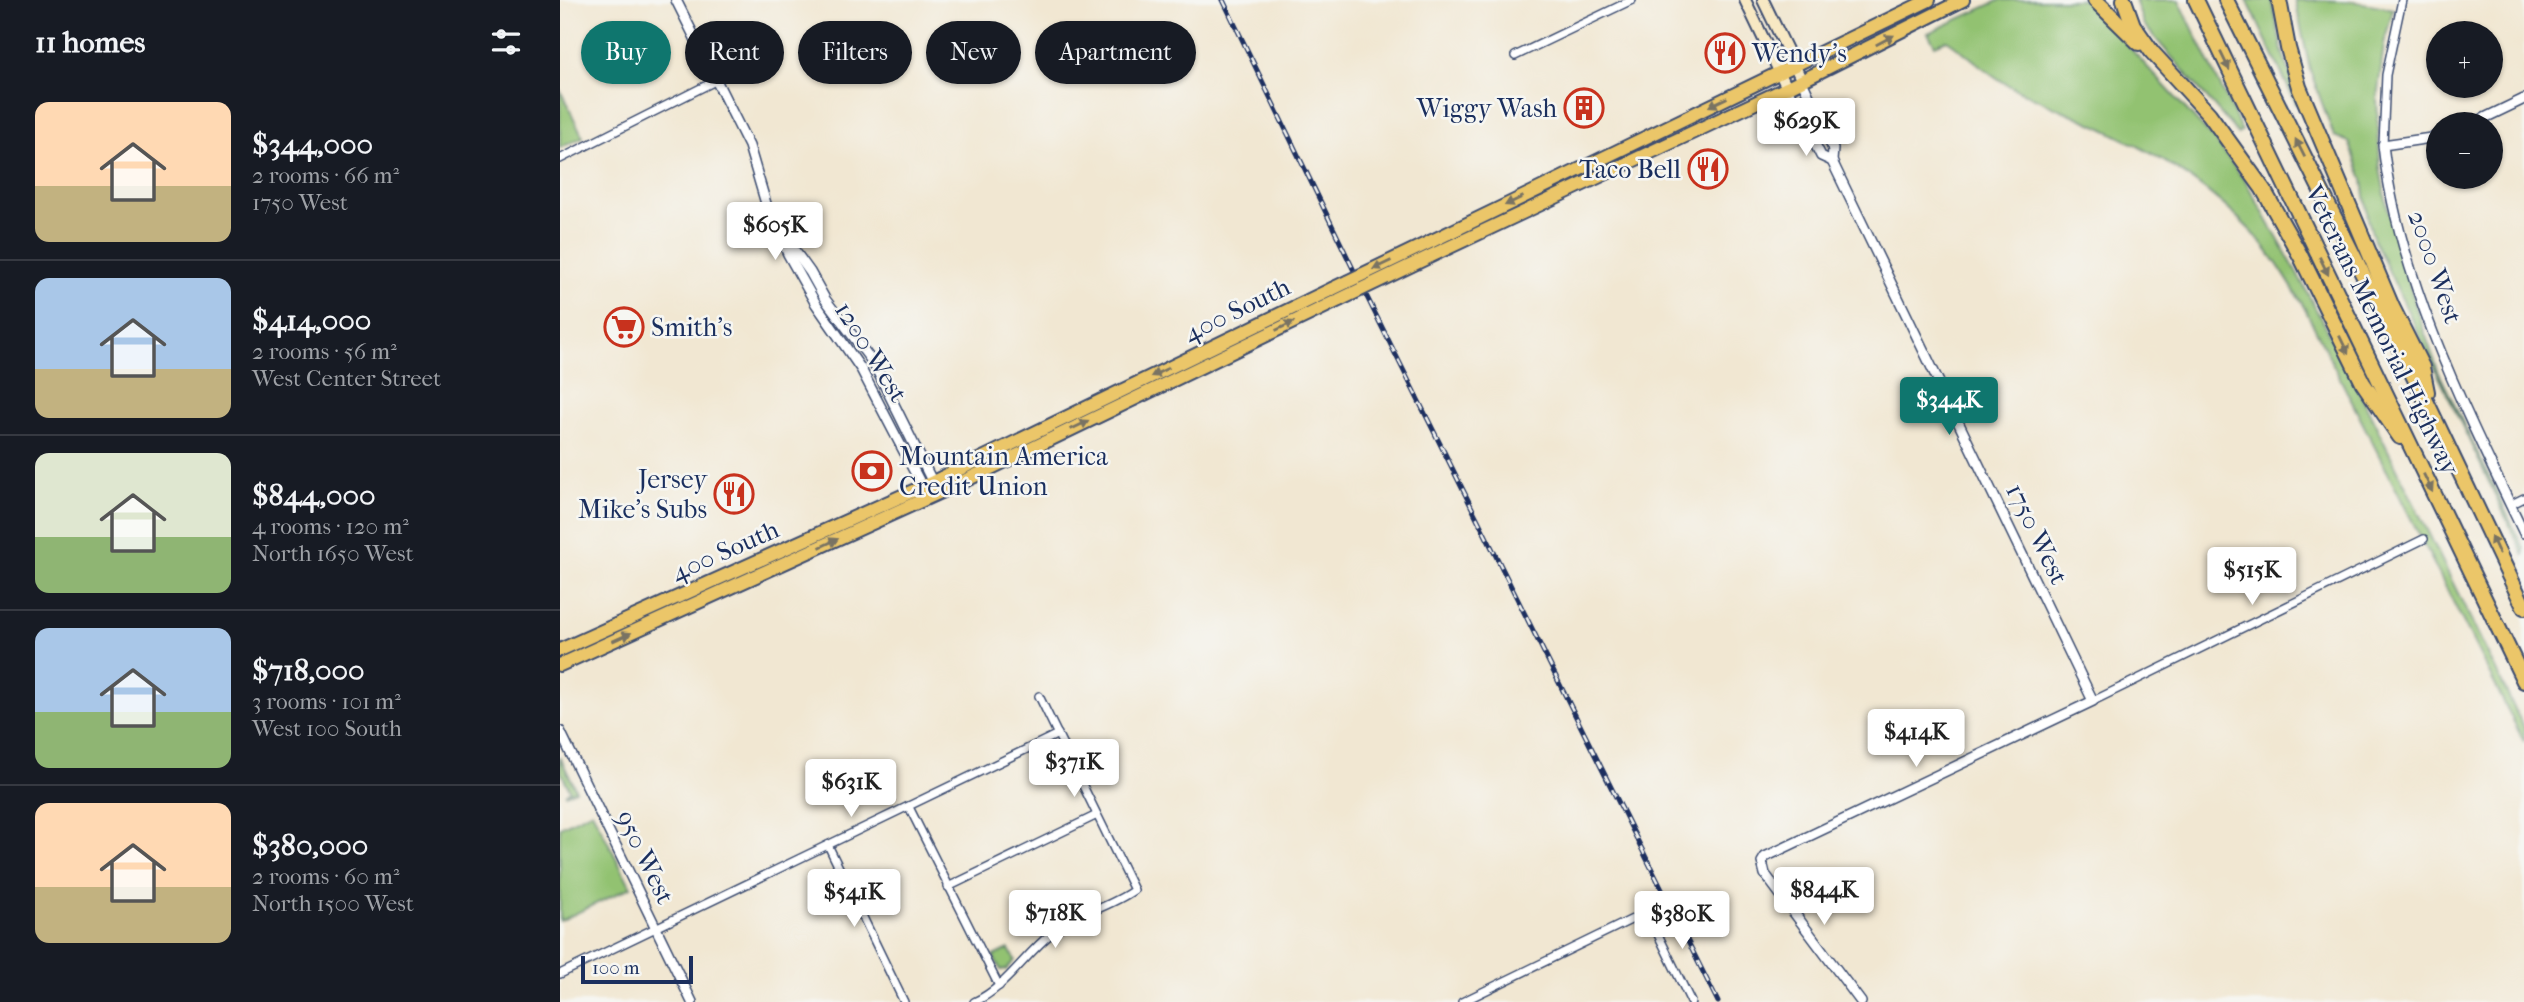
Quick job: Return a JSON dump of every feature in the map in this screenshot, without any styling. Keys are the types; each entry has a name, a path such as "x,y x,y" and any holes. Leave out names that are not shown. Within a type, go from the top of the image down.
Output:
{"highway":[{"path":"2095,0 2131,36 2152,52"},
{"path":"2124,0 2133,25 2152,52 2209,114 2263,189 2300,255 2363,383 2387,420 2412,448"},
{"name":"Veterans Memorial Highway","path":"2196,0 2524,681"},
{"name":"Veterans Memorial Highway","path":"2226,0 2429,407 2524,607"},
{"path":"2279,0 2299,87 2392,307 2422,367 2429,407"}],"main road":[{"name":"1750 West","path":"1745,0 1787,88"},
{"name":"1750 West","path":"1763,0 1802,81"},
{"name":"400 South","path":"560,665 1336,295 1929,0"},
{"path":"1787,88 1963,0"},
{"name":"400 South","path":"1434,247 1620,166 1787,88"},
{"name":"400 South","path":"560,650 930,489"}],"street":[{"name":"1200 West","path":"676,0 687,21"},
{"name":"1200 West","path":"682,0 692,21"},
{"path":"1515,56 1632,0"},
{"name":"2000 West","path":"2402,0 2386,75 2383,145 2391,203 2418,290 2457,388 2524,533"},
{"name":"1750 West","path":"1802,81 1833,149 1832,161 2092,701"},
{"path":"560,159 709,84"},
{"name":"1200 West","path":"722,84 752,139 775,214 789,246 874,364 930,489"},
{"name":"1750 West","path":"1787,88 1821,156 1832,161"},
{"path":"2497,112 2524,99"},
{"path":"2383,145 2426,139"},
{"path":"2510,505 2524,498"},
{"path":"1861,1002 1765,874 1762,862 1770,854 2424,539"},
{"path":"974,1002 999,986 1051,934 1134,890 1040,696"},
{"name":"950 West","path":"560,731 692,1002"},
{"path":"560,974 1058,734"},
{"path":"909,807 999,986"},
{"path":"948,887 1097,815"},
{"path":"828,845 904,1002"},
{"path":"1462,1002 1647,912 1691,1002"}],"green space":[{"path":"2000,0 2086,0 2217,143 2247,184 2362,397 2524,728 2524,742 2304,307 2260,241 2222,204 2170,165 2114,134 2003,82 1947,40 1935,45 1928,33"},
{"path":"2135,0 2179,0 2242,131 2238,134 2144,25"},
{"path":"2247,0 2272,0 2282,51 2300,101 2296,104"},
{"path":"2295,0 2357,2 2393,9 2384,44 2377,98 2380,168 2387,206 2418,314 2439,373 2524,549 2524,556 2374,240 2368,219 2363,180 2349,142 2334,136 2310,70"},
{"path":"560,90 583,137 560,148"},
{"path":"560,757 576,790 565,794 570,790 560,770"},
{"path":"592,811 631,887 560,921 560,827"},
{"path":"1009,949 1015,960 1006,970 1001,970 993,956"}],"railway":[{"path":"1223,0 1358,279 1718,1002"}],"place":[{"name":"Wendy's","path":"1725,53"},
{"name":"Wiggy Wash","path":"1584,108"},
{"name":"Taco Bell","path":"1708,169"},
{"name":"Smith's","path":"624,327"},
{"name":"Mountain America Credit Union","path":"872,471"},
{"name":"Jersey Mike's Subs","path":"734,494"}]}
